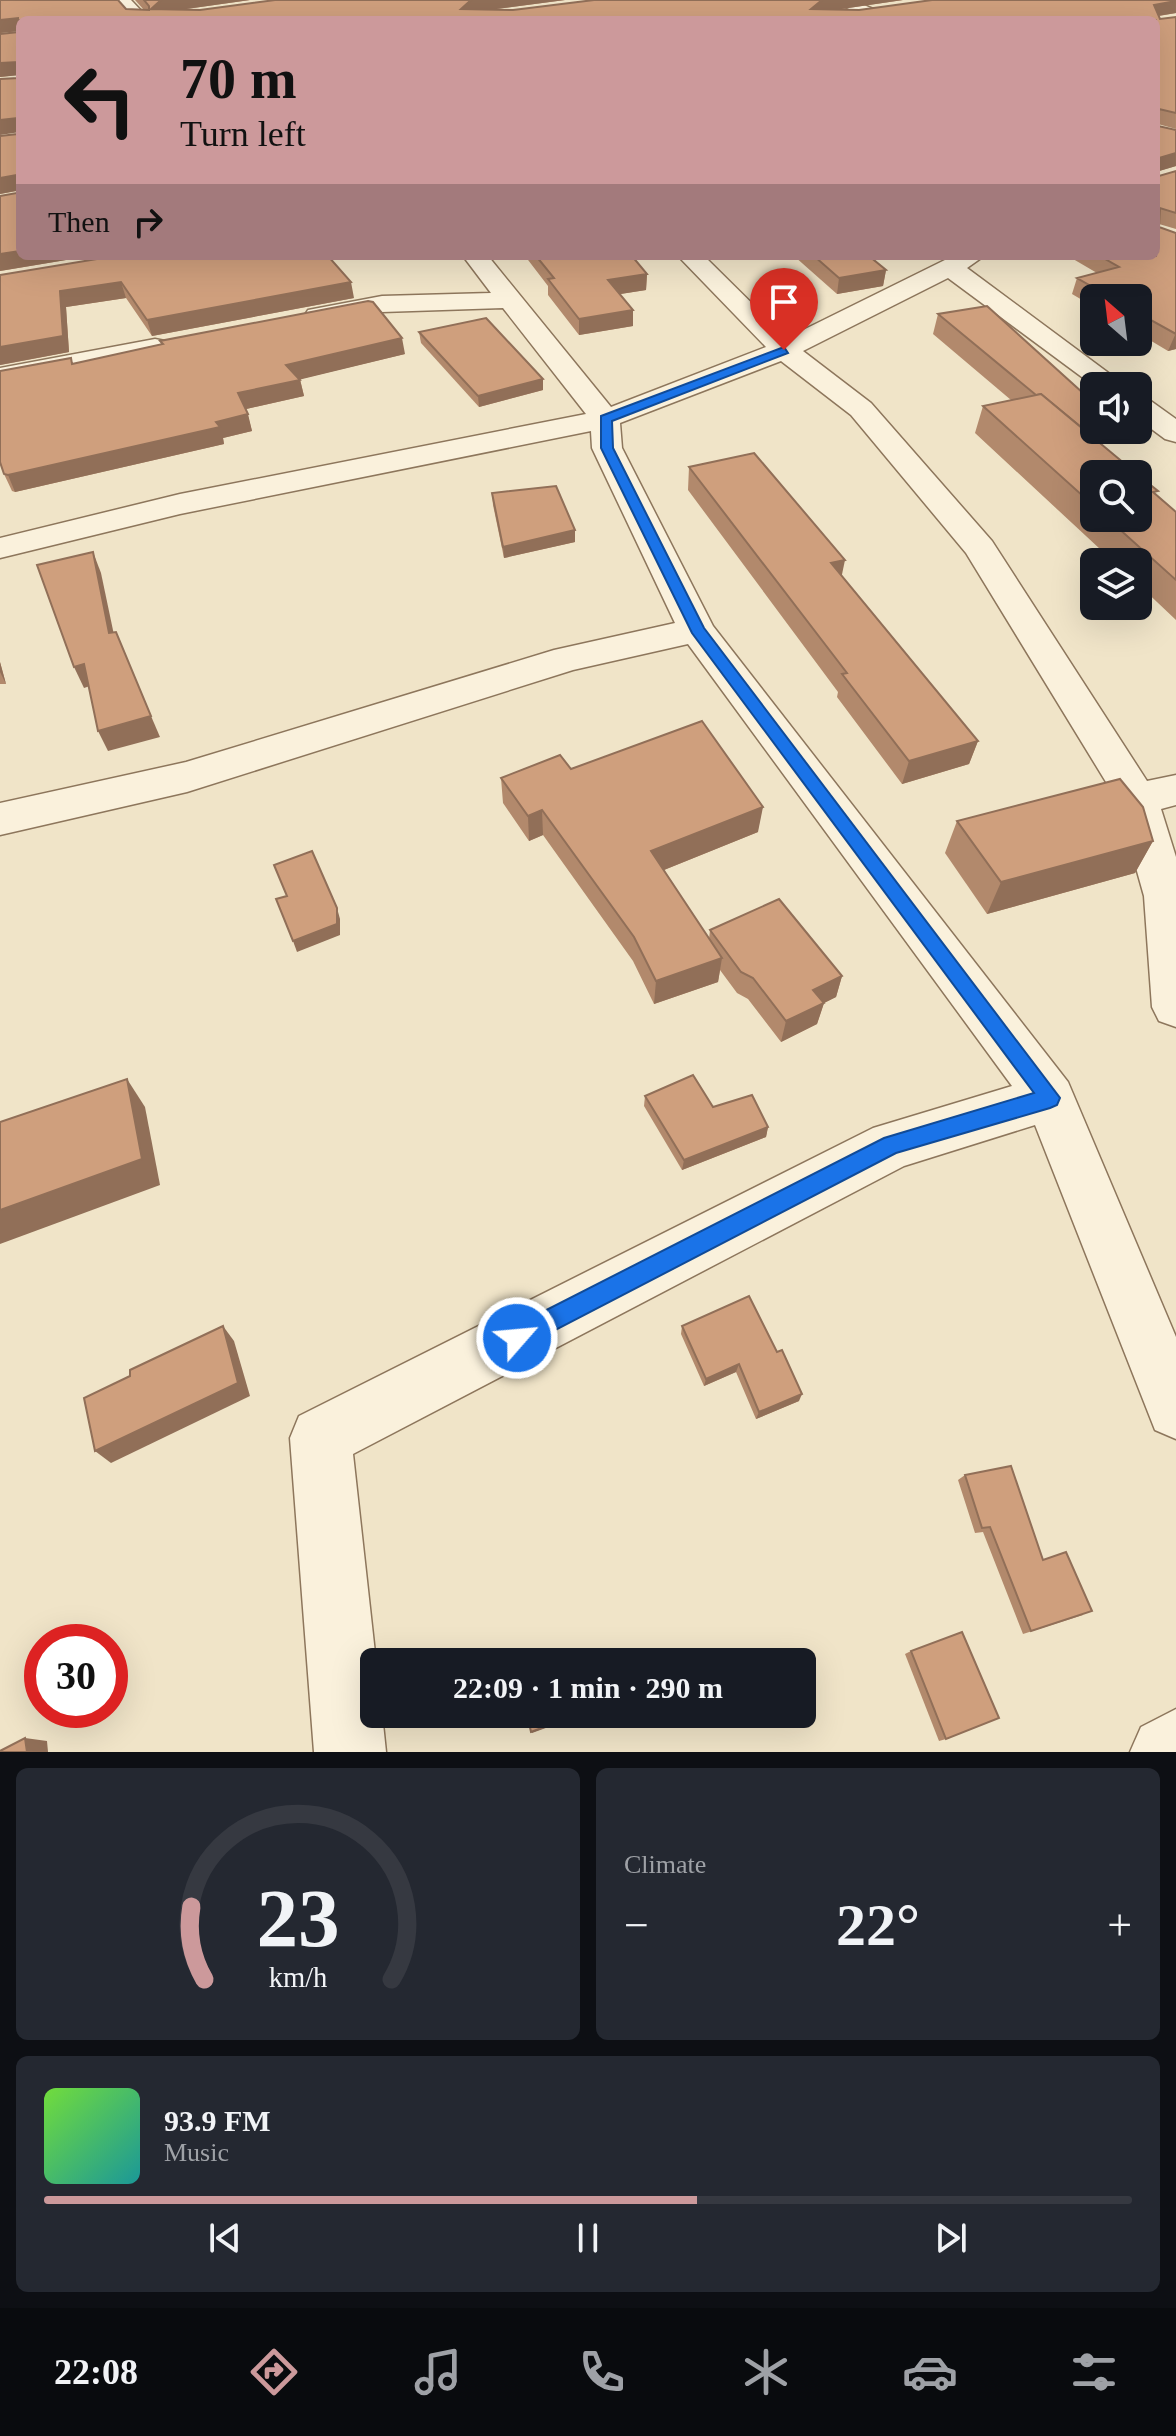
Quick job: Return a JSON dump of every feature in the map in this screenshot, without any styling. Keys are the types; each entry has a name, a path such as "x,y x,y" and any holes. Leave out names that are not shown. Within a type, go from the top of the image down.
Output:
{"street":[{"path":"122,0 137,16"},
{"path":"835,9 895,14"},
{"path":"478,260 605,419 607,448 697,630 1050,1098 1176,1409"},
{"path":"694,260 784,350 861,409 980,548 1156,794 1176,1007"},
{"path":"1,546 256,488 605,419 784,350 961,262 1095,372"},
{"path":"290,321 382,304 510,300"},
{"path":"0,377 183,342"},
{"path":"1152,415 1176,433"},
{"path":"0,819 187,777 567,659 697,630"},
{"path":"350,1752 321,1438 892,1145 1050,1098"},
{"path":"1166,1752 1176,1744"}],"building":[{"path":"0,0 118,0 126,9 149,10 144,0 161,0 151,9 200,10 275,0 471,0 461,9 513,10 594,0 822,0 811,9 859,10 932,0 1176,0 1154,5 1159,16 0,20"},
{"path":"1176,17 1176,113 1160,109 1160,19"},
{"path":"16,32 16,62 0,63 0,34"},
{"path":"16,78 16,118 0,120 0,79"},
{"path":"1160,126 1176,130 1176,153 1160,158"},
{"path":"16,134 16,175 0,178 0,136"},
{"path":"1176,171 1176,213 1160,208 1160,176"},
{"path":"16,193 16,252 0,254 0,196"},
{"path":"1160,227 1176,233 1176,334 1152,321 1152,284 1088,284 1077,278 1119,267 1107,260 1160,260"},
{"path":"91,260 332,260 351,282 147,320 121,282 60,291 63,336 0,347 0,275"},
{"path":"539,260 635,260 647,274 608,280 633,310 579,319 548,279 554,278"},
{"path":"819,260 874,260 886,270 839,278"},
{"path":"373,302 402,338 286,365 300,380 238,393 248,414 216,422 220,427 4,474 0,462 0,371 71,358 72,364 163,344 160,341"},
{"path":"987,306 1080,390 1080,426 1041,394 1036,395 938,314"},
{"path":"486,318 543,379 478,396 419,332"},
{"path":"1041,394 1080,426 1080,444 1101,444 1120,460 1080,460 1080,493 983,406"},
{"path":"754,453 845,560 831,563 978,741 909,761 842,674 847,673 689,467"},
{"path":"556,486 575,530 503,547 492,493"},
{"path":"1152,486 1158,491 1153,492 1176,512 1176,580 1152,558 1152,548 1140,548 1123,532 1152,532"},
{"path":"93,552 109,633 116,632 151,716 98,731 84,664 74,667 37,565"},
{"path":"702,721 763,807 651,851 722,958 656,981 634,937 542,810 528,816 501,778 560,755 571,769"},
{"path":"1120,779 1143,807 1153,841 1001,882 957,821"},
{"path":"312,851 337,908 337,924 293,941 276,899 287,896 274,865"},
{"path":"779,899 842,976 813,990 824,1003 786,1021 753,978 741,972 710,930"},
{"path":"693,1075 713,1107 752,1095 768,1127 684,1160 645,1096"},
{"path":"127,1079 142,1159 0,1210 0,1122"},
{"path":"749,1296 777,1352 782,1350 802,1394 759,1412 739,1364 706,1379 682,1326"},
{"path":"223,1326 238,1383 95,1451 84,1398 130,1376 130,1370"},
{"path":"1011,1466 1043,1560 1066,1552 1092,1611 1031,1631 990,1527 982,1528 965,1475"},
{"path":"962,1632 999,1718 946,1739 911,1651"},
{"path":"25,1738 27,1752 0,1752 0,1751"}],"route":[{"path":"517,1338 892,1145 1050,1098 697,630 607,448 605,419 784,350"}]}
